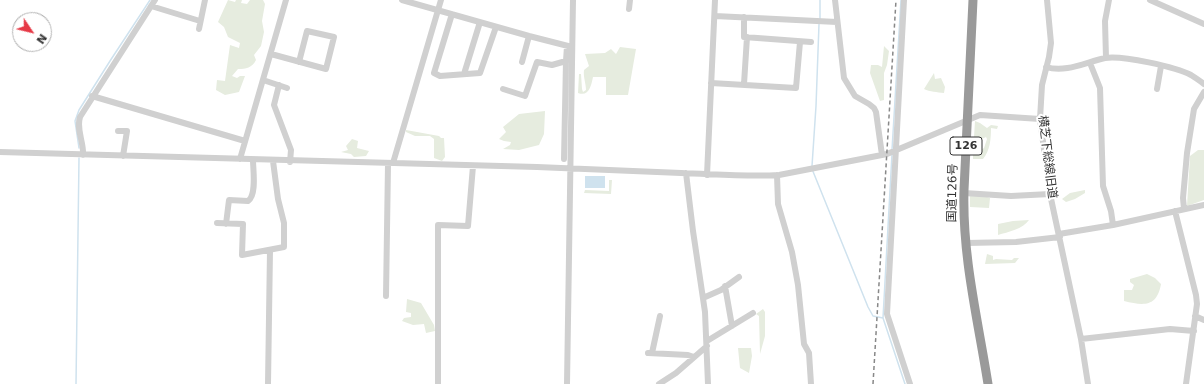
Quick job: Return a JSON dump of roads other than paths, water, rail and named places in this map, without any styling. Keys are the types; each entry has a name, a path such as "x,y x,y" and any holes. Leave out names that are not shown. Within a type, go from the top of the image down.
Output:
{"highway":[{"name":"国道126号","path":"972,0 964,193 966,243 968,266 988,384"}],"street":[{"path":"83,155 84,150 78,122 92,96 155,0"},
{"path":"198,30 206,0"},
{"path":"240,159 286,0"},
{"path":"402,0 496,27 570,46"},
{"path":"386,296 390,164 441,0"},
{"path":"567,384 570,46 572,0"},
{"path":"629,9 630,0"},
{"path":"707,175 715,0"},
{"path":"835,0 844,78 855,96 874,108 885,154"},
{"path":"904,0 887,314 910,384"},
{"name":"横芝下総線旧道","path":"1047,0 1051,43 1042,86 1040,119 1050,194 1081,340 1088,384"},
{"path":"1106,58 1105,21 1109,0"},
{"path":"1150,0 1204,24"},
{"path":"151,6 200,21"},
{"path":"452,14 434,72 440,76 480,73 496,27"},
{"path":"715,16 838,22"},
{"path":"744,17 744,37 811,42"},
{"path":"464,74 480,22"},
{"path":"270,54 299,62 326,69 334,37 307,31 299,62"},
{"path":"522,62 529,36"},
{"path":"744,84 747,37"},
{"path":"711,83 796,88 800,42"},
{"path":"564,158 566,61 570,46"},
{"path":"1046,67 1062,69 1106,58 1123,58 1174,68 1191,75 1204,84"},
{"path":"503,89 525,96 537,62 552,65 566,61"},
{"path":"1090,63 1100,88 1103,186 1111,211 1113,225"},
{"path":"1157,89 1161,66"},
{"path":"263,80 287,88"},
{"path":"279,85 274,105 290,150 290,162"},
{"path":"1184,209 1183,198 1187,153 1194,109 1204,92"},
{"path":"92,96 245,141"},
{"path":"0,152 240,159 290,162 570,168 707,175 777,175 896,151 967,119 985,114 1040,119"},
{"path":"118,131 127,131 123,156"},
{"path":"226,224 229,200 248,202 252,198 253,160"},
{"path":"217,223 243,224 242,255 284,247 284,223 278,199 273,161"},
{"path":"438,384 438,225 468,226 473,166"},
{"path":"686,173 703,298 707,343 708,384"},
{"path":"777,175 778,204 792,252 798,285 804,344 809,353 811,384"},
{"path":"964,193 1011,196 1050,194"},
{"path":"966,243 1016,242 1060,236 1204,205"},
{"path":"1175,212 1197,304 1186,384"},
{"path":"268,384 270,250"},
{"path":"703,298 721,290 739,277"},
{"path":"725,286 732,326"},
{"path":"659,384 676,373 707,343 753,313"},
{"path":"660,316 650,353 688,355 694,357"},
{"path":"1195,316 1204,320"},
{"path":"1081,340 1170,329 1194,331"}],"water":[{"path":"585,176 605,176 605,188 585,188"}],"waterway":[{"path":"79,148 75,121 79,110 150,0"},
{"path":"820,0 820,20"},
{"path":"892,150 901,0"},
{"path":"812,166 819,24"},
{"path":"892,154 883,318 905,384"},
{"path":"76,384 79,158"},
{"path":"812,169 868,307 873,316 883,318"}],"railway":[{"path":"873,384 896,0"}]}
